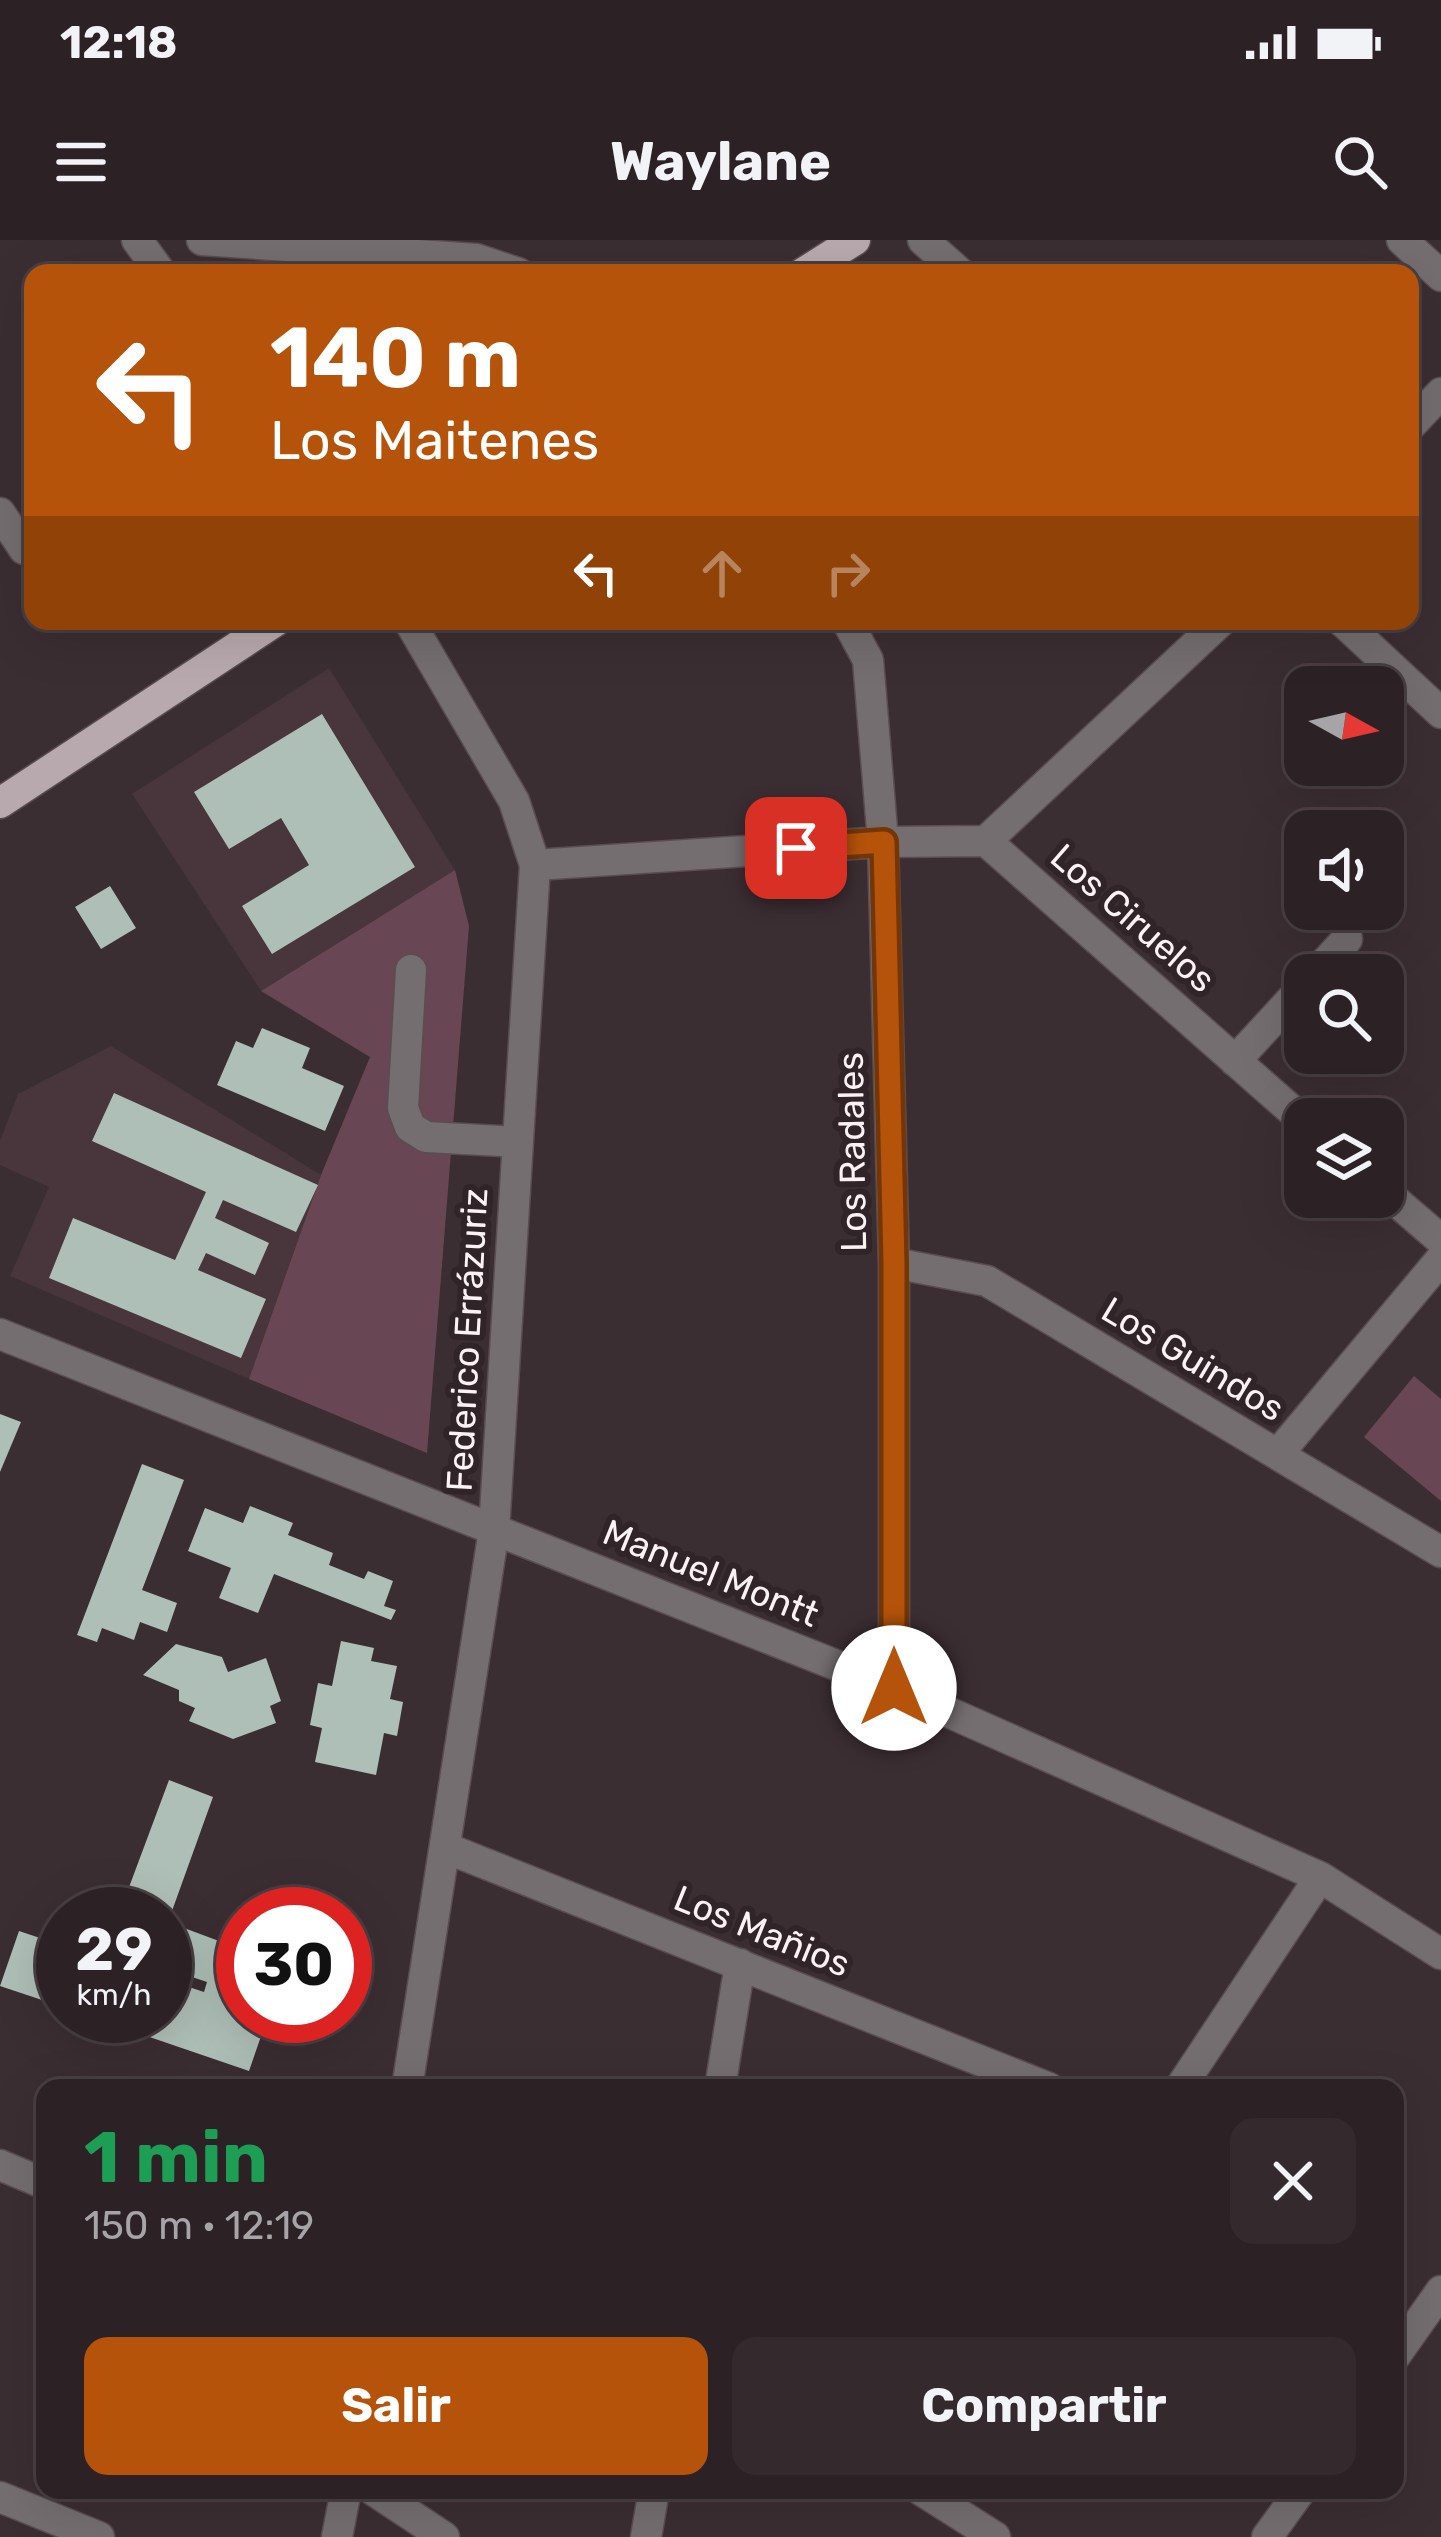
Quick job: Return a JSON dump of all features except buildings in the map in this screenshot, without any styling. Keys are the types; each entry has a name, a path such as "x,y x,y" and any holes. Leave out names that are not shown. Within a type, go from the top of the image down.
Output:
{"main road":[{"path":"817,264 855,240"},
{"path":"0,803 262,630"}],"street":[{"path":"202,240 476,259 491,264"},
{"path":"923,240 950,264"},
{"path":"1402,240 1441,276"},
{"path":"1419,416 1441,393"},
{"path":"0,514 24,548"},
{"name":"Federico Errázuriz","path":"408,2079 494,1530 535,866 514,801 414,630"},
{"name":"Los Radales","path":"852,630 868,660 884,842 894,1263 894,1688"},
{"path":"535,866 884,842 986,841 1211,630"},
{"path":"1352,630 1441,713"},
{"name":"Los Ciruelos","path":"986,841 1284,1104"},
{"path":"1333,954 1347,939"},
{"path":"411,970 404,1118 426,1137 518,1142"},
{"path":"1235,1061 1284,1008"},
{"path":"1404,1208 1441,1240"},
{"path":"1278,1454 1441,1258"},
{"name":"Los Guindos","path":"894,1263 986,1281 1441,1552"},
{"name":"Manuel Montt","path":"0,1334 894,1688 1320,1877 1441,1954"},
{"name":"Los Mañios","path":"446,1848 1026,2079"},
{"path":"1186,2079 1320,1877"},
{"path":"721,2079 740,1964"},
{"path":"0,2165 36,2180"},
{"path":"1404,2343 1441,2291"},
{"path":"0,2497 99,2537"},
{"path":"337,2537 344,2499"},
{"path":"386,2499 443,2537"},
{"path":"646,2537 652,2499"},
{"path":"935,2499 994,2537"},
{"path":"1268,2537 1294,2499"}],"shaded area":[{"path":"329,668 455,870 261,991 132,794"},
{"path":"455,870 469,926 427,1453 249,1379 321,1175 370,1057 261,991"},
{"path":"111,1046 321,1175 249,1379 10,1276 49,1187 0,1165 0,1141 18,1094"},
{"path":"1414,1376 1441,1399 1441,1501 1364,1437"}],"route":[{"path":"796,848 884,842 894,1263 894,1688"}]}
